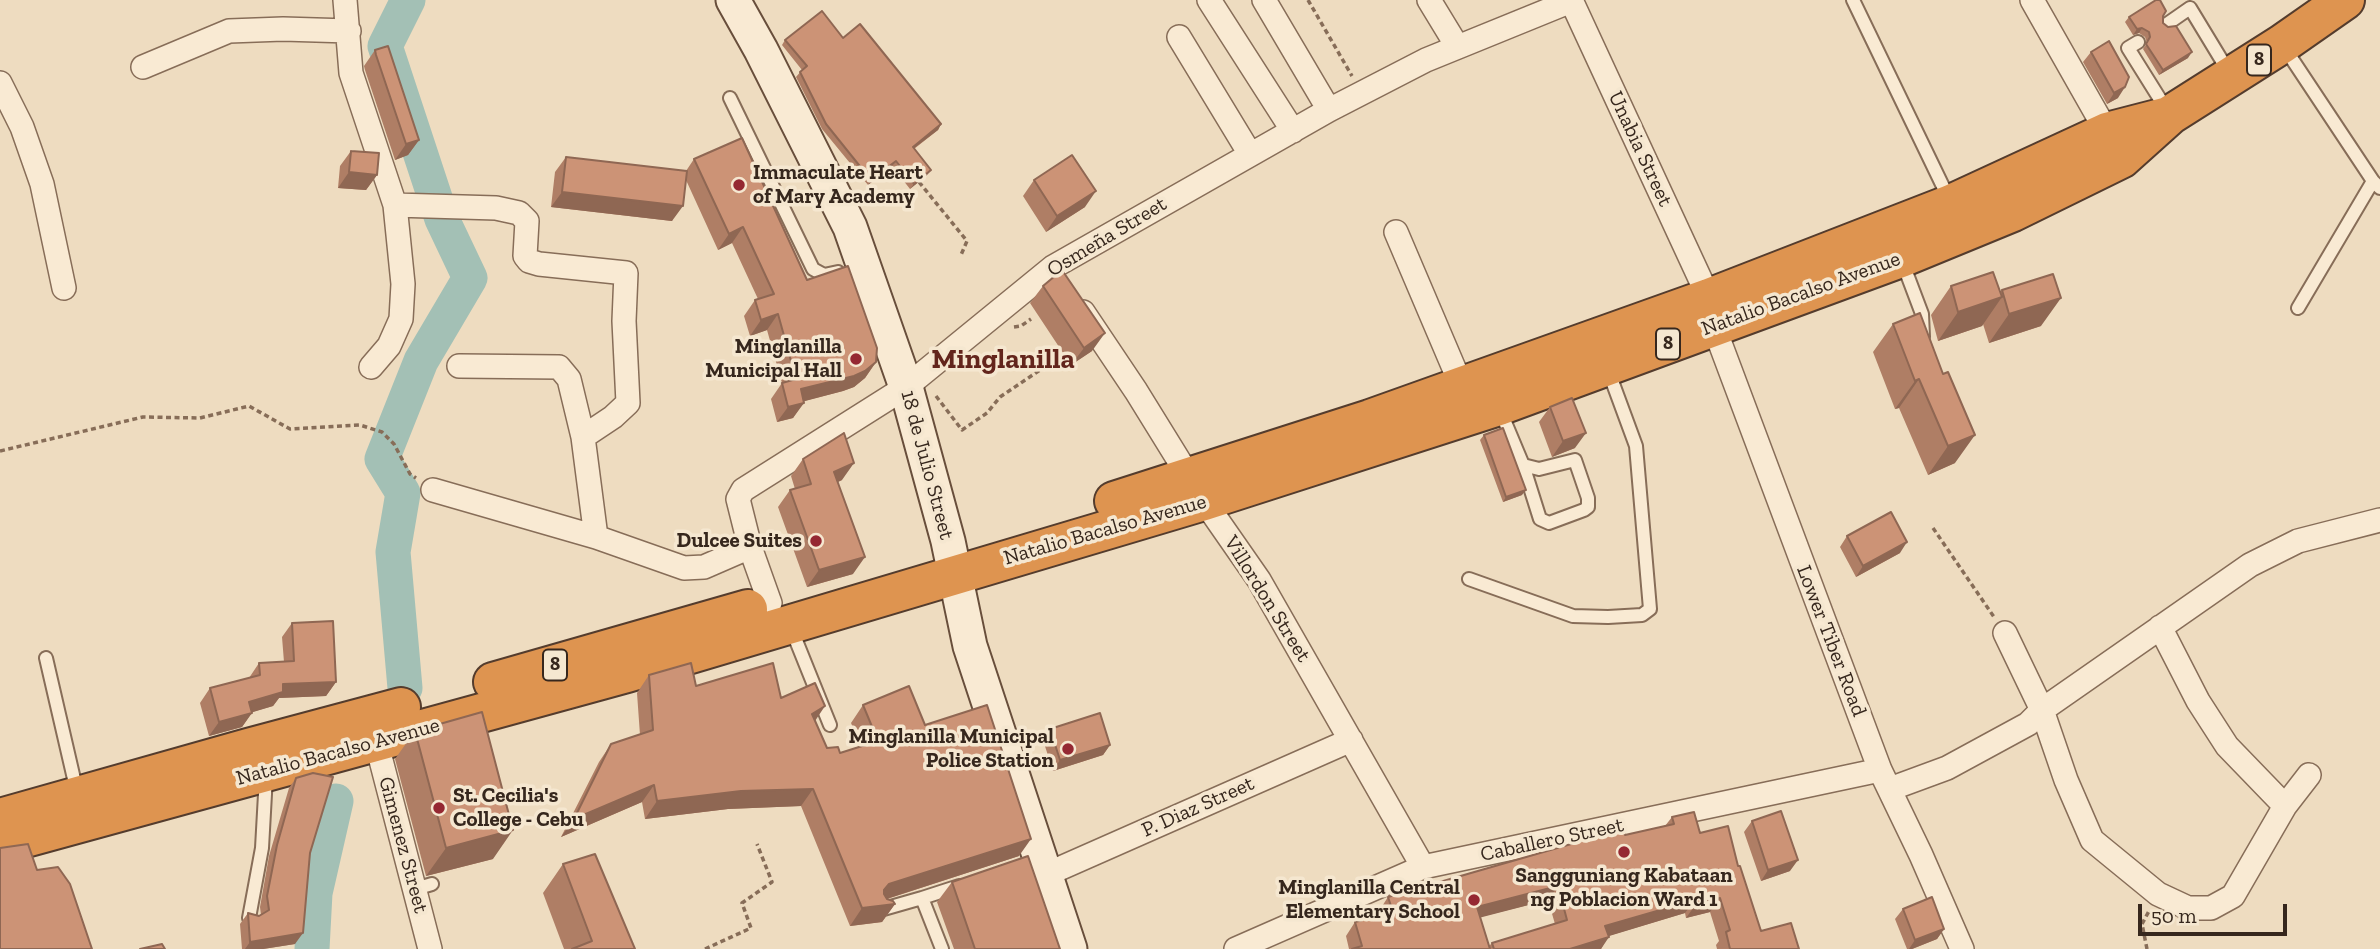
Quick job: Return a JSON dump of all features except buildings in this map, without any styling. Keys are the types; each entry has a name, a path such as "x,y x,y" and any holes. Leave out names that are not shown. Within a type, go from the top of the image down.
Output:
{"highway":[{"name":"Natalio Bacalso Avenue","path":"1197,489 1370,419 1462,387 1901,258 2013,212 2114,146 2232,77 2345,0"},
{"name":"Natalio Bacalso Avenue","path":"0,818 541,669 780,614 1197,489 1499,406 1606,366 1711,312 1951,204 2114,146"},
{"name":"Natalio Bacalso Avenue","path":"0,845 627,673 780,614"}],"street":[{"path":"345,0 351,73 395,205 403,284 401,319 389,346 371,367"},
{"name":"18 de Julio Street","path":"733,0 844,215 861,261 920,389 970,646 1037,866 1070,949"},
{"path":"1209,0 1293,131"},
{"path":"1264,0 1329,110"},
{"path":"1429,0 1457,46"},
{"path":"2032,0 2114,146"},
{"name":"Osmeña Street","path":"780,614 750,547 738,499 740,493 920,389 1053,267 1362,93 1457,46 1571,1"},
{"name":"Unabia Street","path":"1571,1 1711,312"},
{"path":"143,67 229,31 349,31"},
{"path":"1179,37 1250,154"},
{"path":"0,83 22,127 42,184 64,288"},
{"path":"395,205 496,208 519,213 527,221 525,256 530,261 626,272 624,321 628,403 613,417 583,437"},
{"path":"1396,232 1462,387"},
{"name":"Villordon Street","path":"1053,267 1259,580 1423,867"},
{"name":"Lower Tiber Road","path":"1711,312 1885,780 1962,949"},
{"path":"459,366 559,367 569,379 583,437 596,537"},
{"path":"433,490 596,537 684,568 704,567 750,547"},
{"name":"Caballero Street","path":"1236,949 1423,867 1947,768 2028,724 2042,710 2250,565 2298,541 2380,520"},
{"path":"2160,627 2198,701 2227,746 2285,806"},
{"path":"2005,633 2042,710 2066,780 2092,840 2158,894 2188,908 2211,908 2233,896 2285,806 2309,775"},
{"name":"P. Diaz Street","path":"1037,866 1351,740"},
{"name":"Gimenez Street","path":"376,741 423,886 432,934"}],"lane":[{"path":"1853,0 1951,204"},
{"path":"2167,24 2190,8 2232,77"},
{"path":"2138,42 2128,48 2170,115"},
{"path":"2282,44 2376,184 2298,308"},
{"path":"730,98 813,269 824,275 831,274 861,261"},
{"path":"1901,258 1922,314 1923,353"},
{"path":"1469,579 1573,616 1642,615 1650,609 1636,446 1606,366"},
{"path":"1499,406 1523,465 1540,519 1549,523 1588,507 1588,498 1576,461 1539,469 1523,465"},
{"path":"780,614 830,725"},
{"path":"46,658 78,795"},
{"path":"249,918 262,848 267,771"},
{"path":"880,910 974,881"},
{"path":"922,898 942,949"}],"path":[{"path":"1308,0 1362,93"},
{"path":"919,182 967,241 961,256"},
{"path":"1011,327 1021,326 1031,319"},
{"path":"920,389 962,430 987,413 1000,397 1058,358"},
{"path":"0,451 143,417 200,418 249,406 290,429 359,425 382,432 394,444 410,474 433,490"},
{"path":"1933,528 2005,633"},
{"path":"705,949 751,928 742,903 772,882 757,844"},
{"path":"2147,949 2142,924 2158,894"}],"waterway":[{"path":"405,688 393,552 403,493 382,459 421,361 470,278 442,219 385,46 408,0"},
{"path":"312,949 315,893 336,801"}],"place":[{"name":"Immaculate Heart of Mary Academy","path":"739,185"},
{"name":"Minglanilla Municipal Hall","path":"856,359"},
{"name":"Dulcee Suites","path":"816,541"},
{"name":"Minglanilla Municipal Police Station","path":"1068,749"},
{"name":"St. Cecilia's College - Cebu","path":"439,808"},
{"name":"Sangguniang Kabataan ng Poblacion Ward 1","path":"1624,852"},
{"name":"Minglanilla Central Elementary School","path":"1474,900"}],"district":[{"name":"Minglanilla","path":"1003,360"}]}
